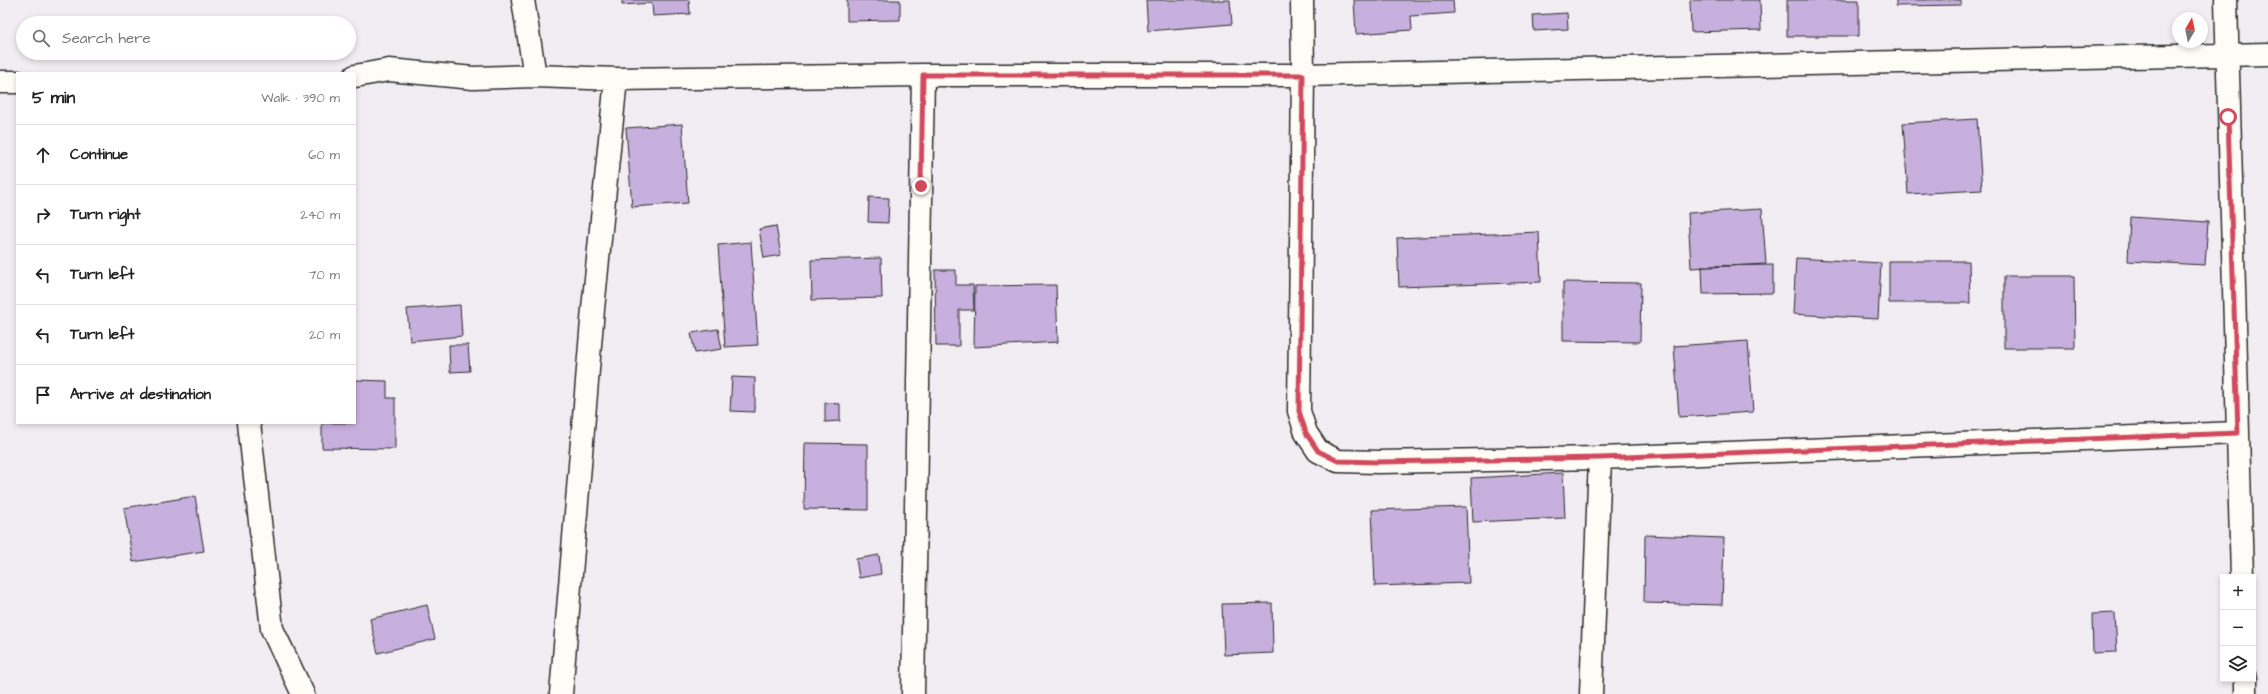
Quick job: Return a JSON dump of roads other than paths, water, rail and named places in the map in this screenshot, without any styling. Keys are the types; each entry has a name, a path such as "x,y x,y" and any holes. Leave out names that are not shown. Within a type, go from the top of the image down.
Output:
{"street":[{"path":"523,0 535,76"},
{"path":"1302,0 1303,75 1299,411 1306,433 1318,451 1338,461 1379,462 1600,458 2238,433"},
{"path":"2226,0 2242,574"},
{"path":"356,76 389,70 474,78 535,76 616,79 923,75 1303,75 2268,54"},
{"path":"913,694 923,75"},
{"path":"561,694 593,317 616,79"},
{"path":"0,82 16,82"},
{"path":"249,424 272,629 303,694"},
{"path":"1591,694 1600,458"},
{"path":"2246,682 2246,694"}]}
